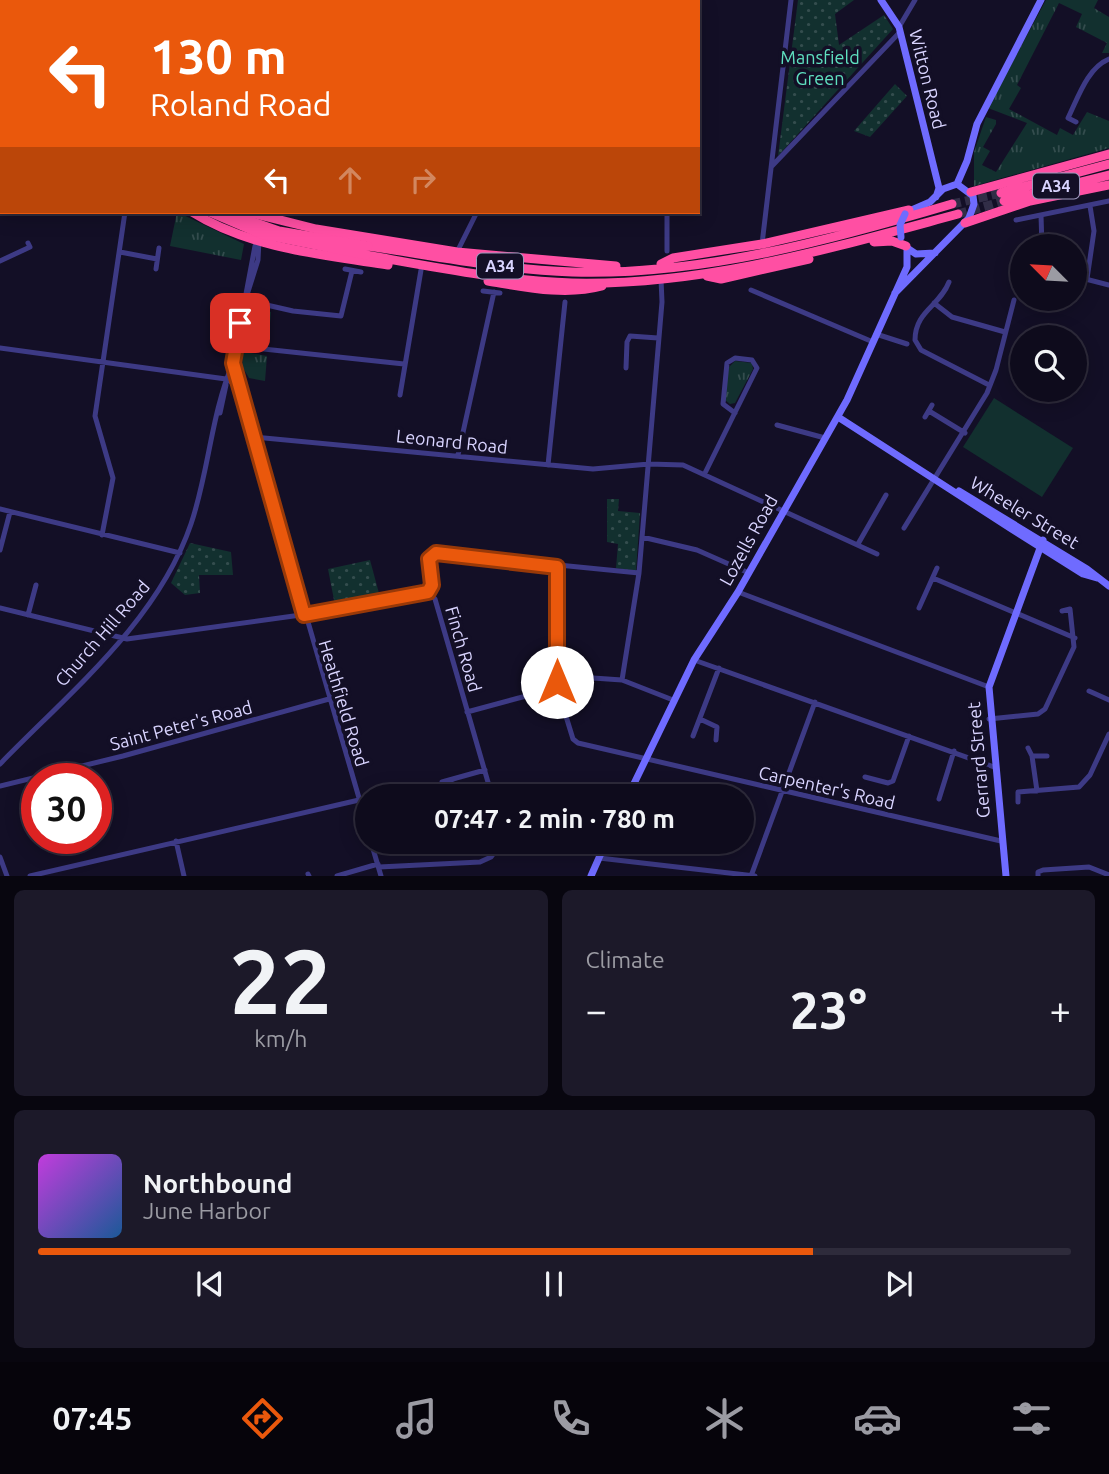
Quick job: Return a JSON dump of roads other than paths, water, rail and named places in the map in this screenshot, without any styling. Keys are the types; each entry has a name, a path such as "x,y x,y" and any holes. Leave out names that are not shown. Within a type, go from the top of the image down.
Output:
{"highway":[{"path":"970,191 1109,154"},
{"name":"A34","path":"1109,164 1002,197 1109,175"},
{"path":"965,223 1030,201 1109,185"},
{"name":"A34","path":"215,214 261,234 506,267 574,272 635,270 768,251 952,204"},
{"path":"653,268 673,258 762,244 907,212"},
{"path":"197,214 294,249 421,270 534,288 584,291 617,282"},
{"path":"225,214 232,223 260,238"},
{"name":"A34","path":"230,214 279,231 537,282 617,282 701,275 784,259 958,214"},
{"path":"265,217 276,226 294,249"},
{"path":"265,217 316,229 457,252 588,262 635,270"},
{"path":"701,275 721,279 735,277 881,241 892,241 906,248"}],"main road":[{"name":"Witton Road","path":"881,0 900,29 939,188 936,197"},
{"path":"936,253 923,255 906,248 900,225 907,212 936,197 943,189 956,184 967,161 977,124 1041,0"},
{"path":"965,223 974,204 967,161"},
{"path":"934,170 946,182 970,191"},
{"name":"Lozells Road","path":"891,296 965,223"},
{"name":"Lozells Road","path":"634,784 694,660 750,573 782,510 838,417 875,338 891,296 909,262 906,248"},
{"name":"Wheeler Street","path":"838,417 1083,573 1109,586"},
{"name":"Wheeler Street","path":"934,478 1026,530 1042,545"},
{"name":"Gerrard Street","path":"1006,876 989,719 989,687 1042,545"},
{"path":"591,876 600,854"}],"street":[{"path":"762,244 790,0"},
{"path":"771,167 900,29 915,0"},
{"path":"1076,122 1068,118 1084,86 1094,68 1109,59"},
{"path":"1016,220 1109,201"},
{"path":"1090,206 1094,231 1087,279 1109,285"},
{"path":"102,535 113,478 95,416 125,214"},
{"path":"457,252 476,214"},
{"path":"667,214 667,251"},
{"path":"1041,215 1042,234"},
{"name":"Heathfield Road","path":"265,217 233,363 355,787"},
{"path":"0,261 30,247 28,243"},
{"path":"156,269 159,248"},
{"path":"120,252 157,259"},
{"path":"245,300 293,311 341,316 349,270 361,272"},
{"path":"400,395 421,270"},
{"path":"622,680 639,573 661,279"},
{"path":"950,282 918,321 916,344 989,385"},
{"path":"761,293 764,285"},
{"path":"751,290 875,338 906,344"},
{"path":"458,455 497,293 483,291"},
{"path":"548,465 565,302"},
{"path":"934,303 952,317 1005,332"},
{"path":"914,529 905,526 965,433 996,370 1010,312"},
{"path":"626,368 627,342 631,336 658,338"},
{"path":"235,346 404,364"},
{"path":"0,348 226,379 239,386"},
{"path":"705,473 735,413 757,368 752,360 735,358 727,363 723,404 735,413"},
{"name":"Church Hill Road","path":"0,764 122,638 168,578 192,522 226,391 226,379 233,363"},
{"path":"929,411 965,433"},
{"path":"777,425 825,438"},
{"path":"789,439 792,429"},
{"name":"Leonard Road","path":"253,436 548,465 608,469 649,464 683,465 877,554"},
{"path":"858,544 887,495"},
{"path":"0,509 180,553"},
{"path":"0,550 10,512"},
{"path":"642,537 697,550 750,573"},
{"path":"428,592 432,585 429,559 436,553 639,573"},
{"path":"557,567 557,687"},
{"path":"919,608 937,568"},
{"path":"933,578 1075,638"},
{"path":"28,615 36,585"},
{"name":"Finch Road","path":"122,638 304,615 428,592 435,599 489,784"},
{"path":"738,592 989,687"},
{"path":"0,608 122,638"},
{"path":"989,719 1038,715 1045,709 1074,647 1070,609 1062,611"},
{"path":"694,660 994,767"},
{"path":"693,736 719,668"},
{"path":"467,712 593,678 622,680 673,700"},
{"name":"Carpenter's Road","path":"557,687 573,739 646,760 1002,841"},
{"path":"1090,691 1109,700"},
{"name":"Saint Peter's Road","path":"0,786 123,756 329,699"},
{"path":"599,858 752,875 815,702"},
{"path":"700,719 717,727 716,740"},
{"path":"1018,802 1018,792 1079,787 1090,775 1109,734"},
{"path":"865,777 888,783 892,780 909,736"},
{"path":"1028,748 1032,756 1037,790"},
{"path":"939,799 954,751"},
{"path":"1032,756 1047,756"},
{"path":"442,782 485,770"},
{"path":"451,780 452,784"},
{"path":"30,876 355,801"},
{"path":"176,841 184,876"},
{"path":"374,854 381,876"},
{"path":"337,876 378,866 486,861 492,854"},
{"path":"0,857 7,876"},
{"path":"1038,876 1043,870 1089,867 1109,875"}],"tunnel":[{"path":"952,204 1001,193"},
{"path":"958,214 1004,201"}],"park label":[{"name":"Mansfield Green","path":"820,67"}]}
